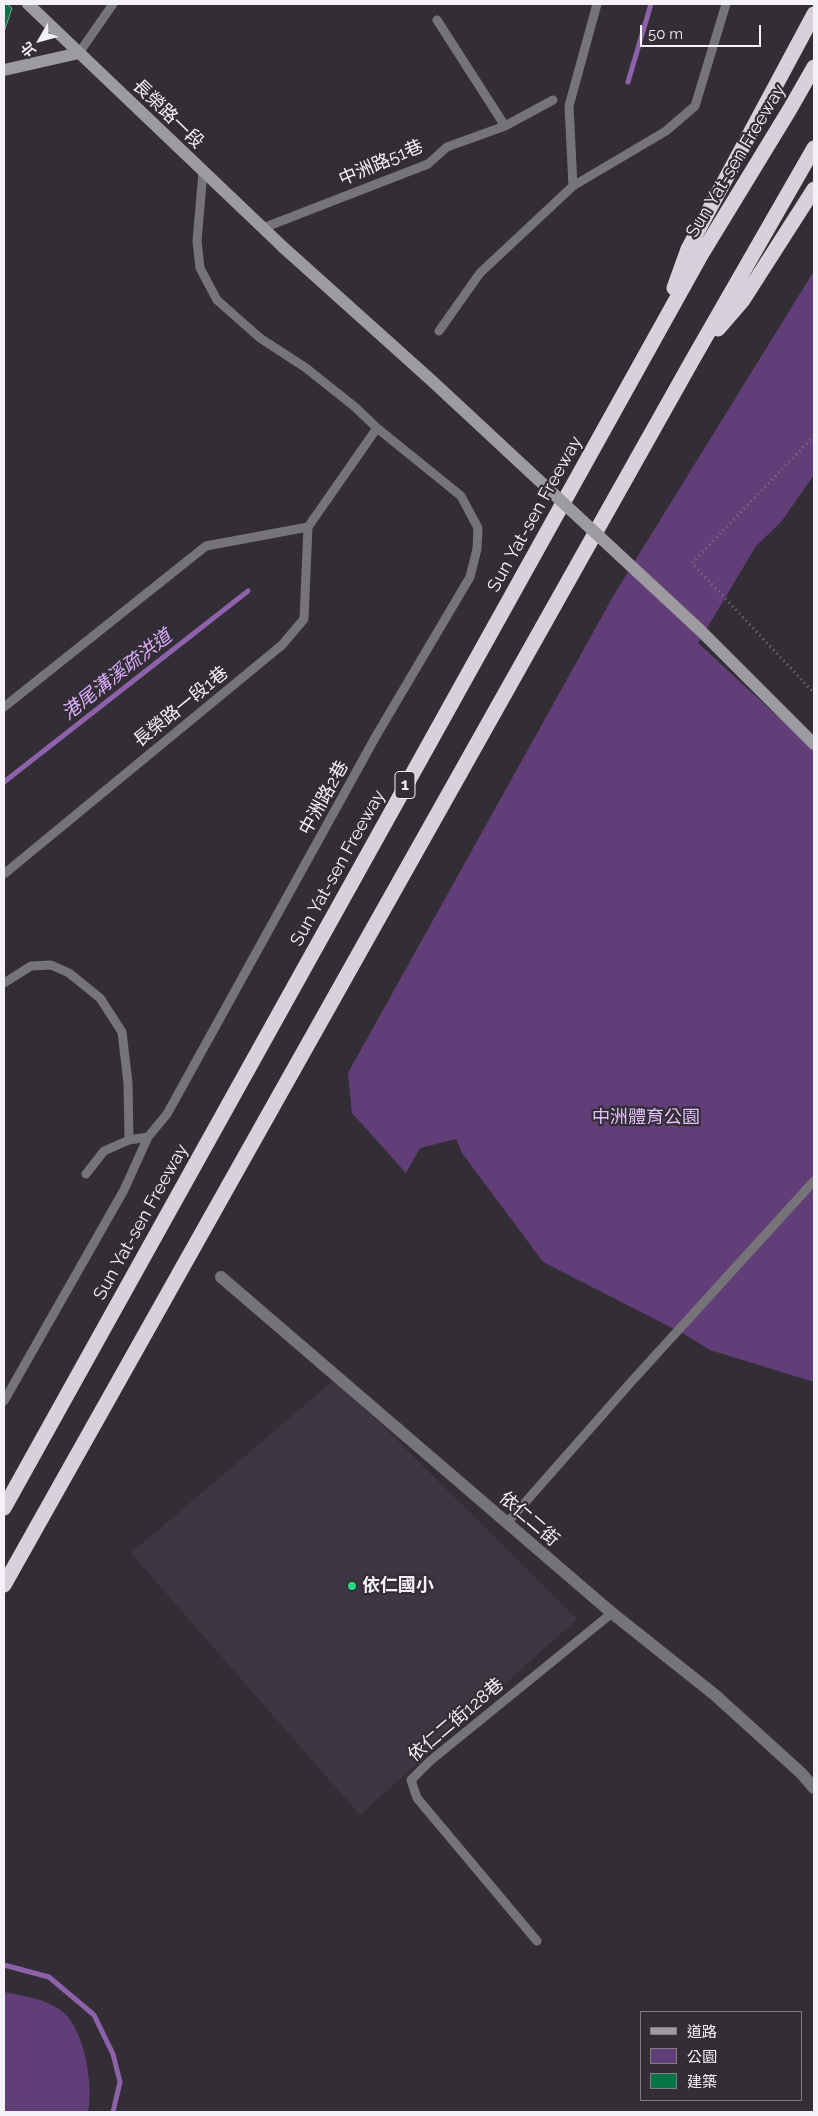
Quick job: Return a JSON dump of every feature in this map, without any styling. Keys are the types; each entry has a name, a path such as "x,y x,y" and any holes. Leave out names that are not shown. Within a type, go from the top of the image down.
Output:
{"highway":[{"path":"659,331 688,248 814,14"},
{"name":"Sun Yat-sen Freeway","path":"4,1508 701,255 814,66"},
{"path":"4,1585 693,359 814,148"},
{"path":"693,359 743,300 814,189"}],"street":[{"name":"長榮路一段","path":"28,4 284,248 431,380 701,631 814,744"},
{"path":"4,70 79,53"},
{"name":"依仁二街","path":"221,1277 612,1613 715,1695 801,1773 814,1788"}],"lane":[{"path":"79,53 113,4"},
{"path":"573,186 568,106 597,4"},
{"path":"439,331 480,274 573,186 666,131 695,106 726,4"},
{"path":"437,20 504,126"},
{"name":"中洲路51巷","path":"263,228 428,164 447,148 504,126 552,100"},
{"path":"4,707 206,546 308,527 377,428 355,407 306,368 260,338 216,300 200,268 197,241 203,172"},
{"name":"中洲路2巷","path":"4,1401 124,1190 148,1137 167,1114 376,736 470,577 477,549 478,528 461,496 377,428"},
{"name":"長榮路一段1巷","path":"4,874 282,645 304,619 308,527"},
{"path":"4,983 32,966 51,966 69,973 100,998 122,1032 128,1083 129,1140"},
{"path":"86,1174 104,1151 129,1140 148,1137"},
{"path":"507,1523 632,1381 814,1181"},
{"name":"依仁二街128巷","path":"537,1941 417,1798 411,1780 430,1761 612,1613"}],"path":[{"path":"814,436 692,563 814,693"}],"shaded area":[{"name":"依仁國小","path":"333,1381 382,1425 577,1619 360,1815 131,1553"}],"green space":[{"name":"中洲體育公園","path":"814,271 814,475 781,522 756,546 698,643 814,750 814,1382 710,1350 684,1334 543,1262 462,1153 456,1139 420,1148 406,1173 352,1113 348,1073 615,593"},
{"path":"4,1992 46,2002 59,2009 68,2017 81,2041 85,2056 90,2087 88,2112 4,2112"}],"building":[{"path":"4,4 12,8 4,32"}],"waterway":[{"name":"港尾溝溪疏洪道","path":"628,82 651,4"},
{"name":"港尾溝溪疏洪道","path":"4,782 248,591"},
{"path":"4,1965 49,1977 94,2015 113,2054 120,2082 113,2112"}],"place":[{"name":"依仁國小","path":"352,1586"}]}
